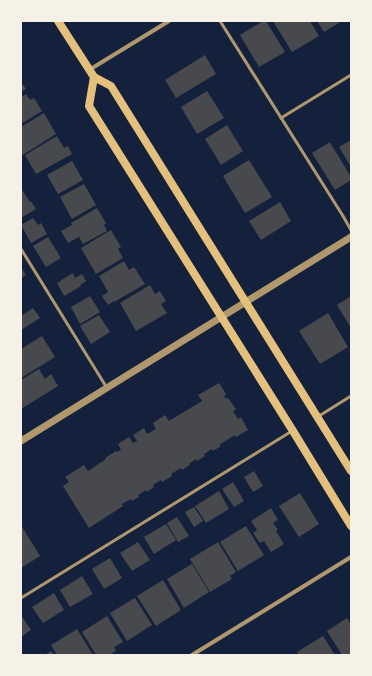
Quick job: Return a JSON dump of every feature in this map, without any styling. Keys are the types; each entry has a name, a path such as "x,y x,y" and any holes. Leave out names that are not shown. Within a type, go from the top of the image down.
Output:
{"main road":[{"path":"58,21 94,77 111,86 351,471"},
{"path":"94,77 89,106 351,526"}],"street":[{"path":"90,70 169,21"},
{"path":"21,441 351,237"},
{"path":"192,655 351,557"}],"lane":[{"path":"220,21 351,230"},
{"path":"281,118 351,75"},
{"path":"21,249 107,388"},
{"path":"317,417 351,396"},
{"path":"21,598 293,431"}],"building":[{"path":"263,21 266,21 285,52 259,67 240,35"},
{"path":"273,21 310,21 319,36 292,52"},
{"path":"317,21 342,21 324,32"},
{"path":"205,55 216,74 176,98 165,80"},
{"path":"21,82 26,89 21,92"},
{"path":"207,91 224,118 197,134 181,107"},
{"path":"26,94 30,100 34,98 42,111 21,124 21,97"},
{"path":"44,113 56,134 21,156 21,127"},
{"path":"227,125 243,151 221,165 205,139"},
{"path":"57,136 64,148 68,146 72,154 36,174 25,155"},
{"path":"351,140 351,167 339,147"},
{"path":"330,142 351,177 351,180 335,190 312,153"},
{"path":"249,160 272,197 245,213 223,176"},
{"path":"72,161 83,180 58,194 47,175"},
{"path":"84,184 96,205 72,219 60,197"},
{"path":"23,191 36,209 21,218 21,192"},
{"path":"280,202 291,221 261,240 249,221"},
{"path":"97,208 106,223 104,225 107,231 83,244 79,237 68,243 61,231 72,225 71,223"},
{"path":"33,218 38,225 41,223 47,234 31,243 21,225"},
{"path":"111,230 121,247 118,249 123,258 96,274 81,248"},
{"path":"48,237 61,258 46,267 33,246"},
{"path":"124,261 129,270 134,267 145,284 108,305 102,296 108,292 99,276"},
{"path":"21,267 26,275 21,278"},
{"path":"73,273 75,278 82,274 86,281 80,285 81,286 64,296 57,283"},
{"path":"150,285 155,294 160,291 166,301 161,304 167,313 136,331 120,303"},
{"path":"90,296 100,312 80,324 71,307"},
{"path":"351,296 351,328 337,305"},
{"path":"33,308 40,318 21,330 21,316"},
{"path":"328,313 348,347 320,364 299,331"},
{"path":"99,315 110,332 91,344 80,326"},
{"path":"42,336 55,357 21,378 21,349"},
{"path":"39,369 45,379 51,374 58,386 21,409 21,380"},
{"path":"219,383 226,394 224,396 226,399 228,398 236,409 233,411 238,419 241,417 248,430 236,437 235,435 219,445 221,446 213,451 212,449 204,454 205,456 197,461 196,459 182,470 181,468 171,474 172,476 162,482 161,480 153,485 154,487 147,492 146,490 138,495 139,497 122,504 123,506 89,528 63,486 69,482 65,477 84,465 88,471 116,451 121,450 118,444 129,437 133,443 137,441 133,435 144,428 147,434 156,429 153,423 165,415 169,421 202,401 198,395"},
{"path":"254,471 263,486 253,492 244,477"},
{"path":"233,482 244,501 234,507 222,489"},
{"path":"219,491 229,509 206,523 195,506"},
{"path":"300,493 319,524 299,537 279,506"},
{"path":"194,507 203,521 194,527 185,512"},
{"path":"271,508 278,520 273,523 284,544 271,552 264,541 260,543 253,533 257,530 251,521"},
{"path":"177,517 189,536 178,542 167,523"},
{"path":"166,524 176,540 154,554 144,537"},
{"path":"21,525 40,556 21,568"},
{"path":"246,526 264,555 238,571 220,542"},
{"path":"138,542 150,560 132,571 120,553"},
{"path":"218,542 236,572 230,576 232,579 210,592 190,559"},
{"path":"110,558 122,578 104,589 92,569"},
{"path":"192,564 209,592 184,608 167,579"},
{"path":"82,576 93,594 70,607 60,590"},
{"path":"163,580 181,610 156,626 137,596"},
{"path":"54,593 64,610 43,623 32,607"},
{"path":"135,598 152,625 127,641 110,613"},
{"path":"21,615 31,630 21,637"},
{"path":"107,616 123,642 114,647 116,651 109,655 96,655 82,632"},
{"path":"347,618 351,625 351,655 342,655 327,631"},
{"path":"77,629 93,655 57,655 51,645"},
{"path":"323,636 335,655 299,655 297,652"},
{"path":"51,651 54,655 45,655"}]}
